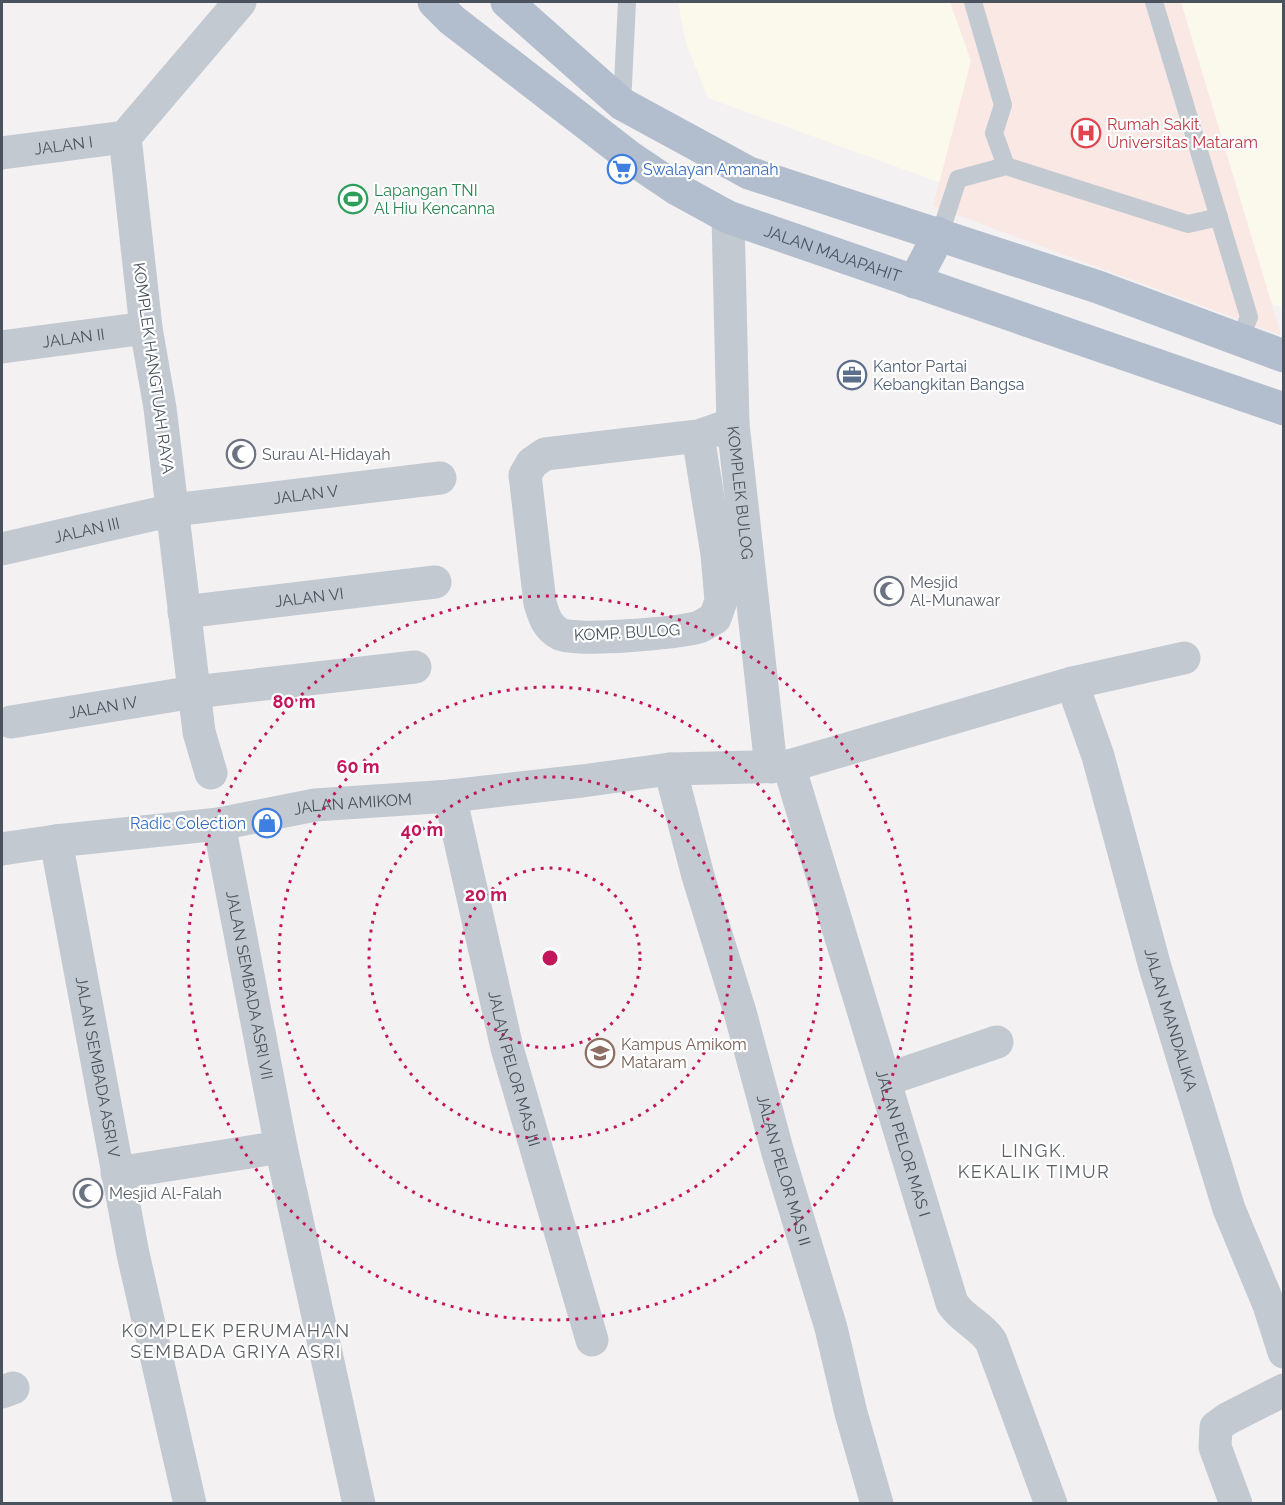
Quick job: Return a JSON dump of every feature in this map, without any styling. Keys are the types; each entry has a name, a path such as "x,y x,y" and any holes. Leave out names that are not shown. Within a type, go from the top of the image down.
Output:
{"main road":[{"name":"JALAN MAJAPAHIT","path":"434,2 452,20 631,158 676,189 728,217 1284,410"},
{"path":"507,2 622,104 749,173 1098,287 1284,356"},
{"path":"914,282 938,234"}],"street":[{"path":"125,137 240,2"},
{"name":"JALAN I","path":"2,153 125,137"},
{"name":"KOMPLEK HANGTUAH RAYA","path":"125,137 146,327 160,408 199,732 211,773"},
{"name":"KOMPLEK BULOG","path":"728,217 733,424 780,767"},
{"name":"JALAN II","path":"2,347 146,327"},
{"name":"KOMP. BULOG","path":"698,436 717,554 721,601 715,618 700,626 672,631 583,638 561,635 551,628 540,603 525,475 532,463 545,454 698,436 733,424"},
{"name":"JALAN V","path":"173,510 440,478"},
{"name":"JALAN III","path":"2,549 173,510"},
{"name":"JALAN VI","path":"184,612 435,582"},
{"name":"JALAN AMIKOM","path":"2,849 219,824 315,805 450,796 670,769 780,767 1072,683 1184,658"},
{"name":"JALAN IV","path":"11,722 194,692 415,667"},
{"name":"JALAN MANDALIKA","path":"1072,683 1098,756 1155,967 1229,1209 1269,1305 1284,1352"},
{"name":"JALAN PELOR MAS I","path":"780,767 885,1080 952,1303 958,1312 980,1327 991,1341 1051,1503"},
{"name":"JALAN PELOR MAS II","path":"670,769 698,876 740,1011 782,1164 831,1328 851,1413 877,1503"},
{"name":"JALAN PELOR MAS III","path":"450,796 507,1048 592,1340"},
{"name":"JALAN SEMBADA ASRI VII","path":"219,824 281,1147 359,1503"},
{"name":"JALAN SEMBADA ASRI V","path":"56,841 133,1254 190,1503"},
{"path":"885,1080 998,1042"},
{"path":"117,1173 281,1147"},
{"path":"1236,1503 1215,1447 1216,1427 1284,1390"}],"lane":[{"path":"622,104 627,2"},
{"path":"973,2 1003,105 994,134 1006,166"},
{"path":"1154,2 1250,317 1240,339"},
{"path":"938,234 958,179 1006,166 1188,224 1219,217"}],"shaded area":[{"path":"678,2 1283,2 1283,308 708,98 686,43"},
{"name":"Rumah Sakit Universitas Mataram","path":"950,2 1181,2 1281,335 933,206 971,61"}],"place":[{"name":"Rumah Sakit Universitas Mataram","path":"1086,133"},
{"name":"Swalayan Amanah","path":"622,169"},
{"name":"Lapangan TNI Al Hiu Kencanna","path":"353,199"},
{"name":"Kantor Partai Kebangkitan Bangsa","path":"852,375"},
{"name":"Surau Al-Hidayah","path":"241,454"},
{"name":"Mesjid Al-Munawar","path":"889,591"},
{"name":"Radic Colection","path":"267,823"},
{"name":"Kampus Amikom Mataram","path":"600,1053"},
{"name":"Mesjid Al-Falah","path":"88,1193"}],"district":[{"name":"LINGK. KEKALIK TIMUR","path":"1034,1161"},
{"name":"KOMPLEK PERUMAHAN SEMBADA GRIYA ASRI","path":"236,1341"}]}
